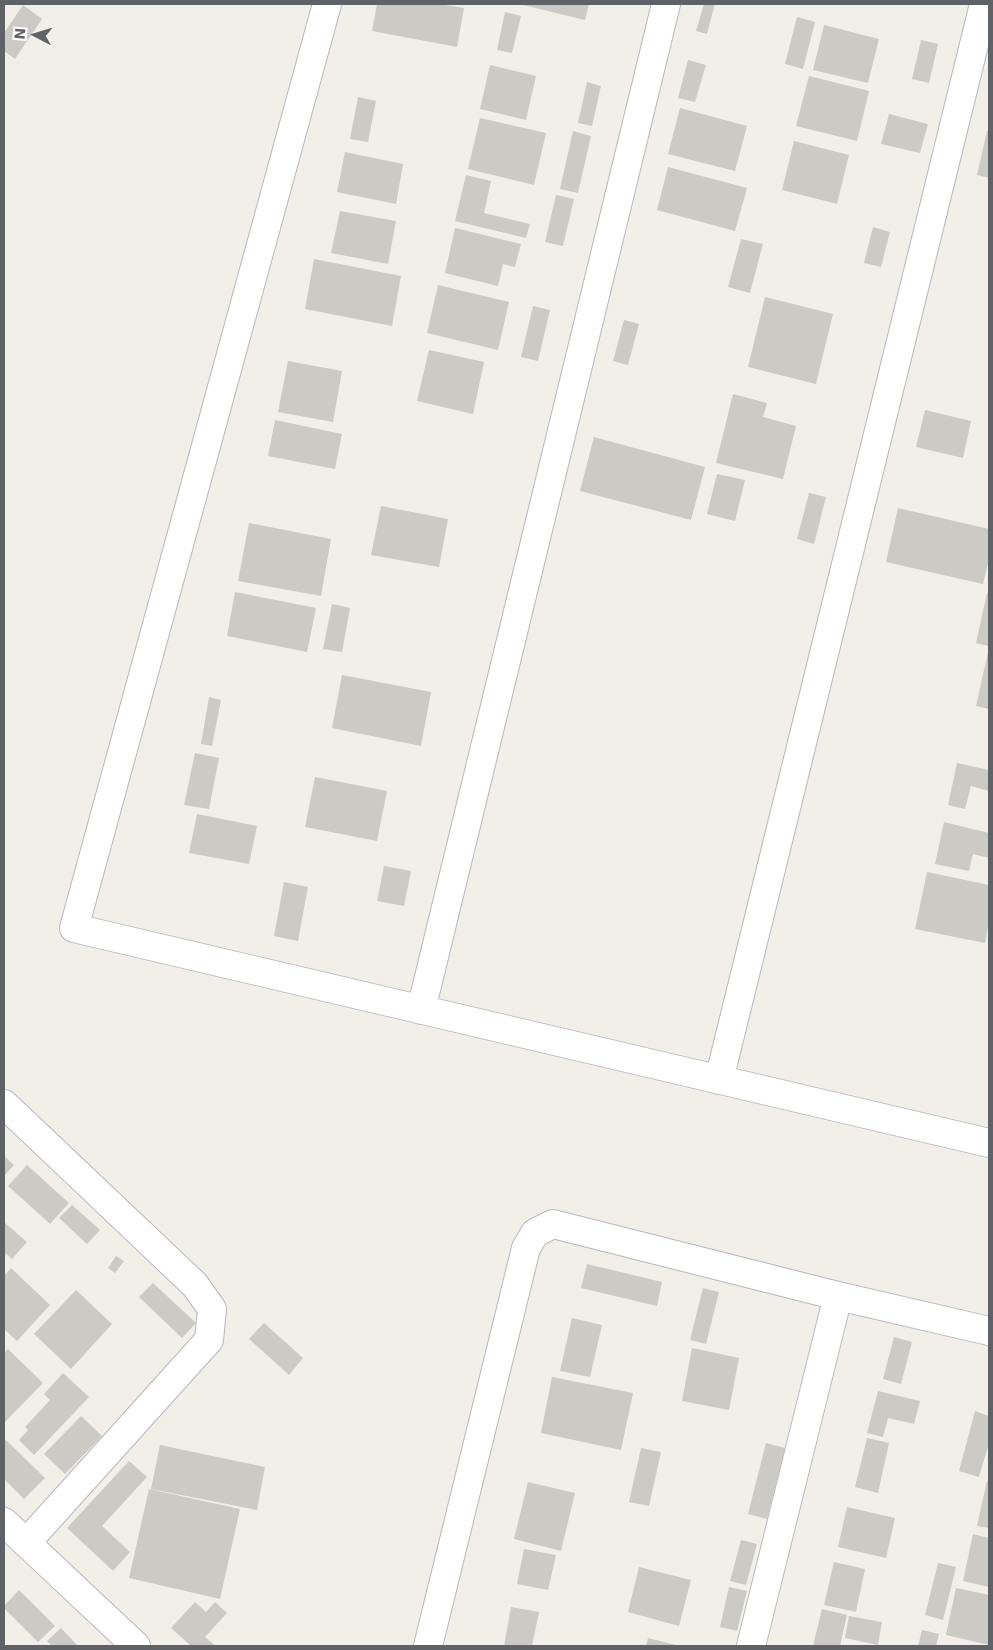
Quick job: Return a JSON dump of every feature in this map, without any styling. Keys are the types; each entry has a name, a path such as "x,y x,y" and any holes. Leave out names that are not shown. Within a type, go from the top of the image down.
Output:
{"street":[{"path":"327,4 74,928 989,1143"},
{"path":"421,1010 666,4"},
{"path":"719,1080 984,4"},
{"path":"4,1104 196,1285 212,1309 209,1340 26,1543"},
{"path":"428,1646 526,1248 535,1233 553,1224 838,1296 989,1331"},
{"path":"751,1646 838,1296"},
{"path":"4,1522 136,1646"}],"building":[{"path":"377,4 439,4 464,8 457,47 372,31"},
{"path":"519,4 589,4 585,20"},
{"path":"704,4 715,4 707,34 696,31"},
{"path":"23,5 42,19 15,59 4,51 4,33"},
{"path":"505,12 521,16 512,53 497,50"},
{"path":"797,17 815,22 803,69 785,64"},
{"path":"824,25 879,39 868,83 813,70"},
{"path":"921,40 938,44 929,83 912,79"},
{"path":"688,60 706,65 695,102 678,98"},
{"path":"490,65 536,76 526,120 480,109"},
{"path":"809,76 869,91 857,141 796,126"},
{"path":"587,82 601,86 592,126 578,123"},
{"path":"358,97 376,101 368,142 350,139"},
{"path":"680,108 747,126 735,171 668,154"},
{"path":"889,114 928,124 920,153 881,144"},
{"path":"480,118 546,133 534,185 468,169"},
{"path":"573,131 591,136 578,193 560,189"},
{"path":"987,131 989,131 989,178 977,175"},
{"path":"794,141 849,155 837,204 782,190"},
{"path":"345,152 403,164 396,204 337,192"},
{"path":"668,167 747,188 735,231 657,210"},
{"path":"466,175 491,181 484,213 530,224 526,238 455,221"},
{"path":"556,195 574,199 563,246 545,242"},
{"path":"340,211 396,221 388,264 331,253"},
{"path":"873,227 890,232 881,267 864,263"},
{"path":"455,228 521,244 515,267 503,264 498,286 445,273"},
{"path":"741,239 763,244 750,293 728,287"},
{"path":"314,259 401,276 392,326 305,309"},
{"path":"438,285 509,302 498,350 427,333"},
{"path":"765,297 833,314 816,384 748,367"},
{"path":"533,306 550,310 538,361 521,357"},
{"path":"624,320 639,324 628,365 613,361"},
{"path":"429,350 484,362 473,414 417,401"},
{"path":"288,361 342,371 333,422 278,412"},
{"path":"733,394 767,403 763,417 796,426 783,479 716,463"},
{"path":"925,410 971,421 963,458 916,447"},
{"path":"275,420 342,434 335,469 268,456"},
{"path":"594,437 705,467 691,520 580,491"},
{"path":"717,474 745,480 735,521 707,514"},
{"path":"809,493 826,497 814,544 797,539"},
{"path":"381,506 448,519 439,567 371,555"},
{"path":"898,508 989,529 989,559 983,584 886,562"},
{"path":"249,523 331,539 321,596 238,581"},
{"path":"235,592 316,608 307,652 227,636"},
{"path":"987,593 989,593 988,646 976,643"},
{"path":"332,604 350,608 342,652 323,649"},
{"path":"989,652 989,709 976,706"},
{"path":"342,675 431,692 421,746 332,728"},
{"path":"209,697 221,700 212,746 201,744"},
{"path":"195,753 219,758 209,809 184,805"},
{"path":"957,763 989,770 989,791 971,786 965,809 948,805"},
{"path":"315,777 387,791 377,841 305,827"},
{"path":"197,814 257,826 249,864 189,853"},
{"path":"944,822 989,833 989,858 973,854 969,871 935,864"},
{"path":"384,866 411,871 404,906 377,901"},
{"path":"927,872 989,885 989,921 985,943 915,929"},
{"path":"284,882 308,887 298,941 274,936"},
{"path":"4,1156 14,1165 4,1176"},
{"path":"27,1165 69,1203 50,1224 8,1186"},
{"path":"72,1205 100,1230 87,1244 59,1218"},
{"path":"4,1222 27,1242 12,1259 4,1252"},
{"path":"116,1256 124,1261 115,1273 108,1268"},
{"path":"587,1264 662,1282 657,1306 581,1288"},
{"path":"11,1268 50,1305 17,1341 4,1329 4,1276"},
{"path":"153,1283 196,1323 182,1338 139,1297"},
{"path":"703,1288 719,1292 706,1344 690,1340"},
{"path":"76,1290 112,1324 71,1369 34,1334"},
{"path":"572,1318 602,1325 590,1377 560,1371"},
{"path":"264,1323 303,1358 289,1375 249,1339"},
{"path":"894,1337 912,1342 901,1384 883,1379"},
{"path":"692,1348 739,1358 729,1410 682,1401"},
{"path":"8,1349 43,1383 4,1423 4,1353"},
{"path":"63,1373 89,1397 34,1455 19,1440 28,1430 25,1427 50,1400 44,1394"},
{"path":"552,1377 633,1393 621,1450 541,1433"},
{"path":"878,1391 920,1401 914,1424 888,1418 883,1437 867,1433"},
{"path":"975,1411 989,1416 989,1443 979,1477 959,1471"},
{"path":"81,1416 102,1436 65,1474 44,1454"},
{"path":"867,1438 889,1443 878,1493 855,1487"},
{"path":"6,1440 45,1478 24,1499 4,1479 4,1442"},
{"path":"766,1443 785,1448 767,1519 748,1514"},
{"path":"160,1445 265,1467 257,1510 151,1489"},
{"path":"641,1448 661,1452 649,1506 629,1502"},
{"path":"129,1461 147,1477 102,1526 130,1552 113,1571 67,1528"},
{"path":"987,1481 989,1482 989,1528 977,1526"},
{"path":"528,1482 575,1493 561,1551 514,1539"},
{"path":"149,1489 240,1509 220,1599 129,1578"},
{"path":"847,1507 895,1518 886,1558 838,1547"},
{"path":"973,1534 989,1538 989,1587 963,1581"},
{"path":"741,1540 757,1544 746,1585 730,1581"},
{"path":"524,1549 556,1555 548,1590 517,1584"},
{"path":"834,1562 865,1569 856,1612 824,1605"},
{"path":"938,1563 956,1567 943,1620 925,1615"},
{"path":"639,1567 691,1580 679,1626 628,1612"},
{"path":"729,1587 747,1591 737,1631 720,1627"},
{"path":"956,1588 989,1595 989,1645 946,1635"},
{"path":"19,1590 55,1626 38,1642 4,1608"},
{"path":"195,1602 206,1612 215,1602 227,1613 205,1637 216,1646 191,1646 171,1628"},
{"path":"511,1607 539,1612 532,1646 504,1646"},
{"path":"822,1609 847,1615 840,1646 813,1646"},
{"path":"849,1616 882,1622 878,1645 845,1638"},
{"path":"61,1628 78,1646 52,1646 47,1641"},
{"path":"922,1630 939,1634 936,1646 918,1646"},
{"path":"648,1638 680,1646 646,1646"}]}
